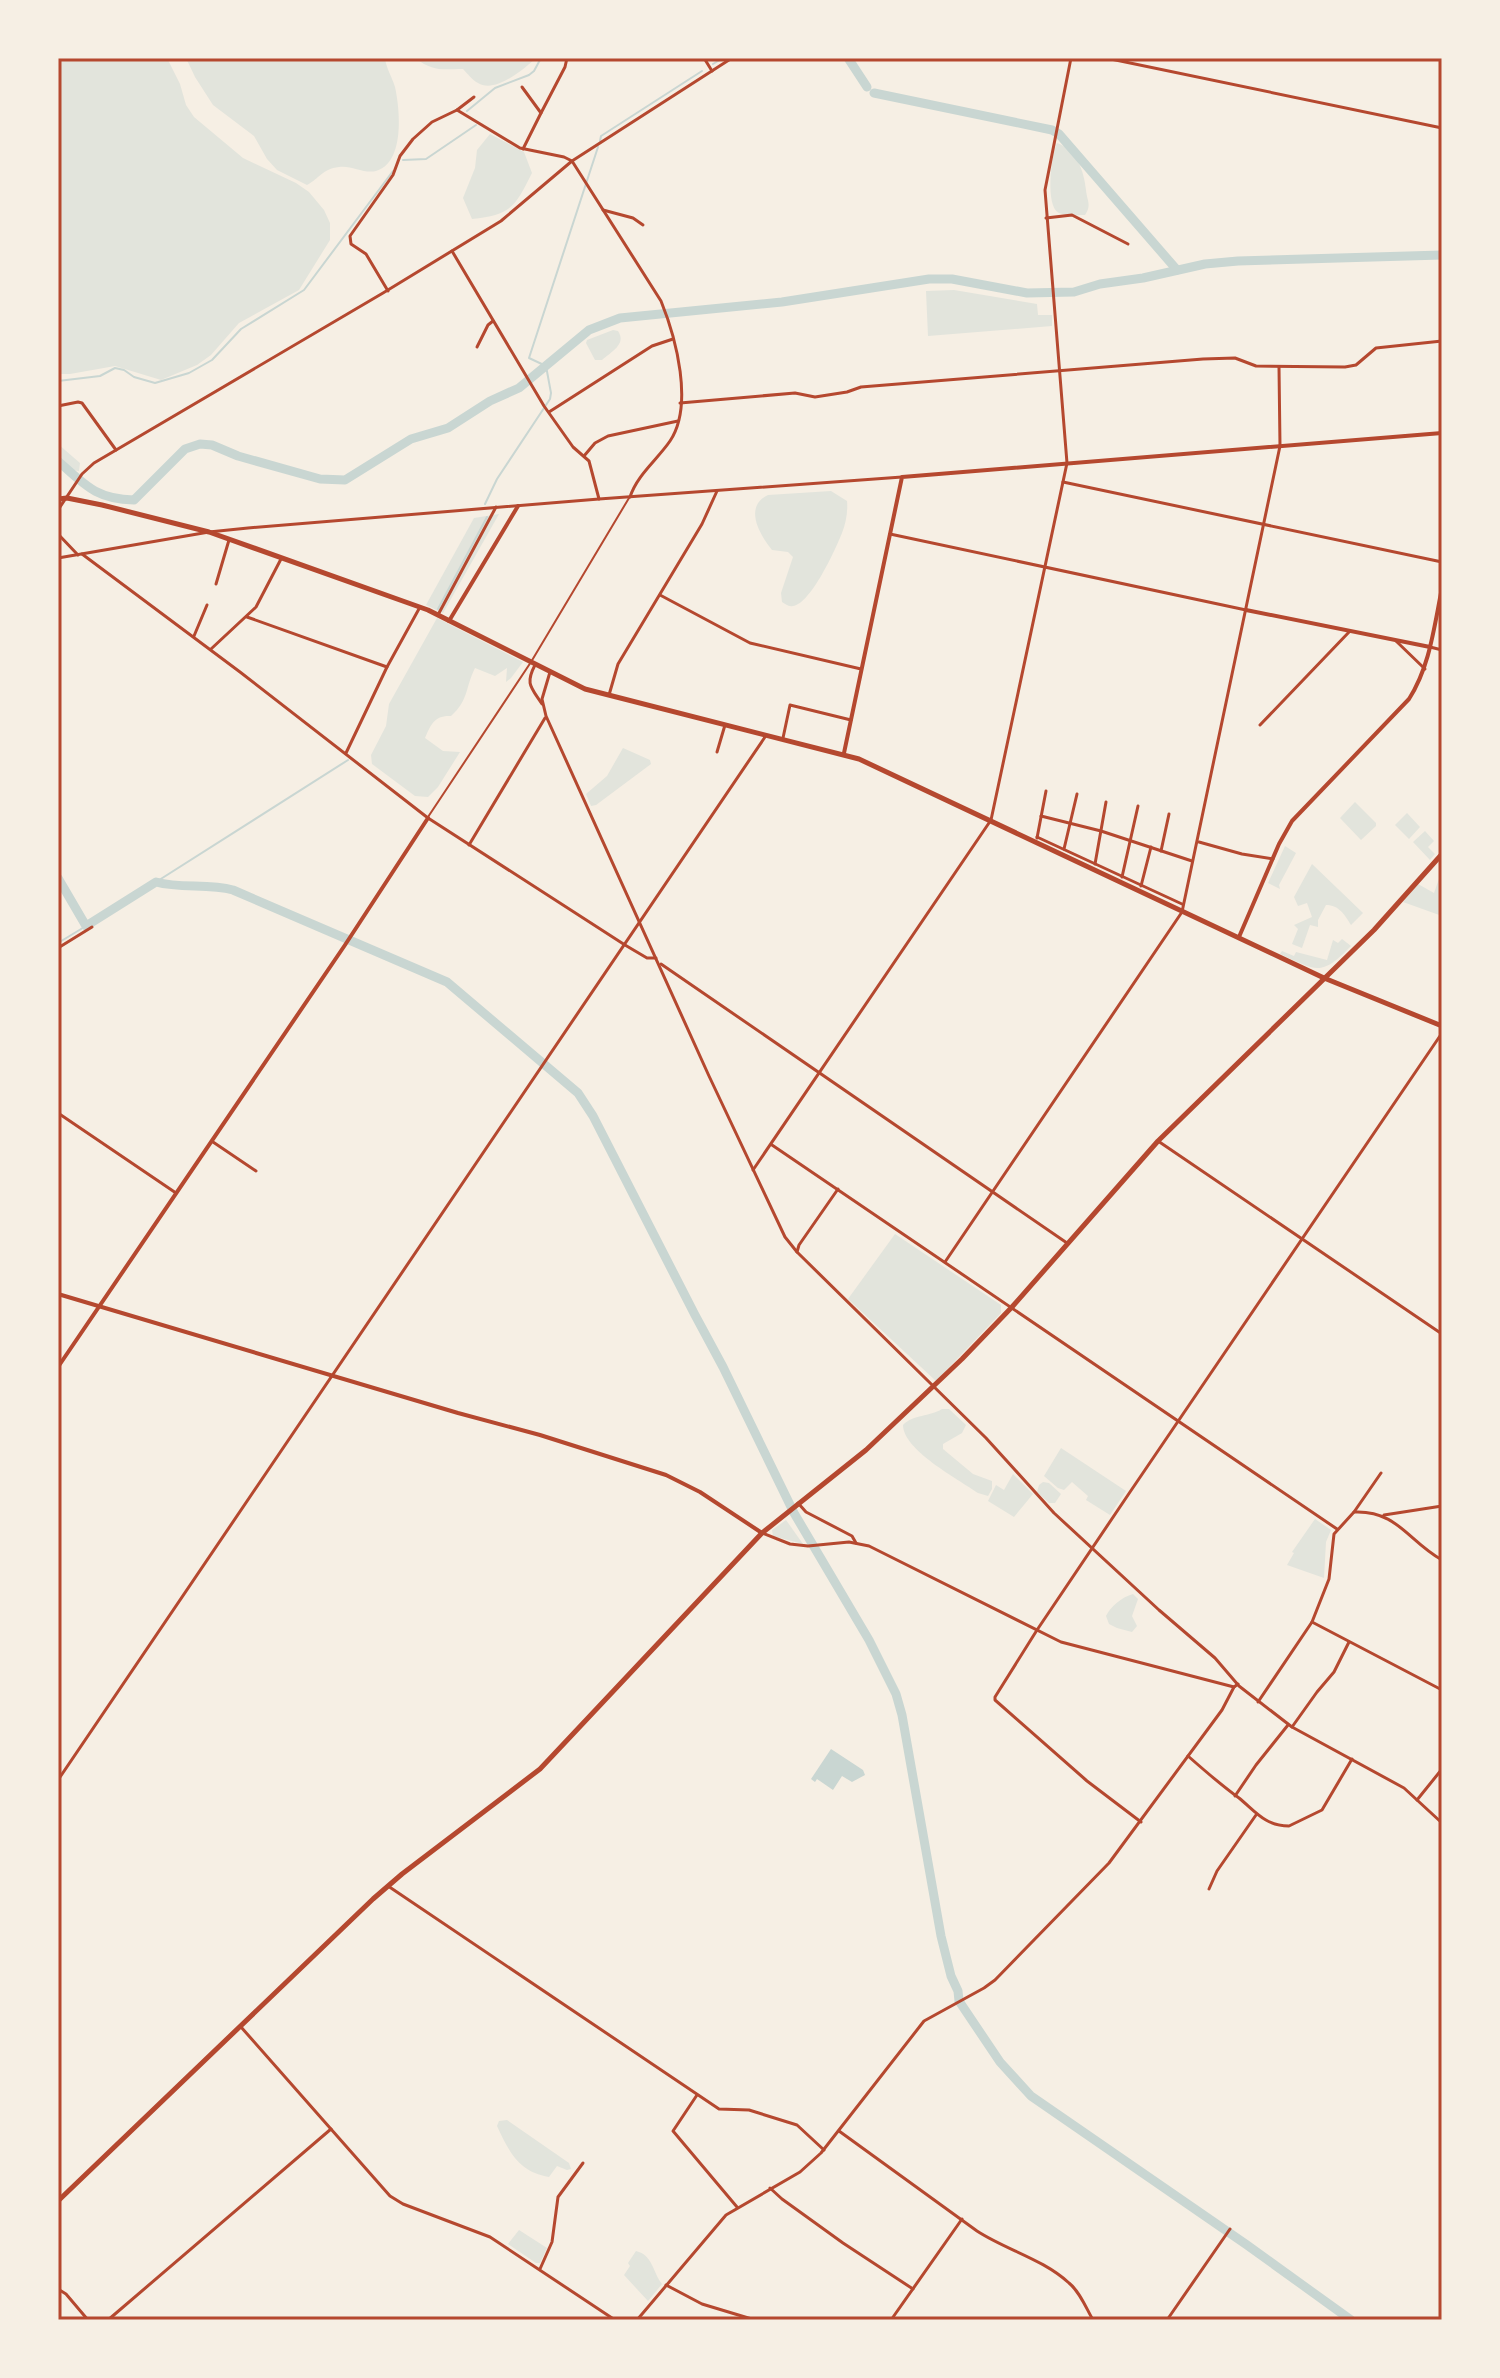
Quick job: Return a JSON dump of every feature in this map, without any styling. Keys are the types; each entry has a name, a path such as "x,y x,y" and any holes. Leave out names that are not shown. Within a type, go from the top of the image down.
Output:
{"main road":[{"path":"58,499 102,505 209,532 420,607 585,689 844,753 1036,839 1324,978 1442,1026"},
{"path":"58,2201 388,1886 540,1769 762,1533 866,1450 935,1385 1012,1307 1158,1141 1374,930 1442,854"}],"street":[{"path":"523,149 567,58"},
{"path":"704,58 712,71"},
{"path":"58,510 82,474 94,463 388,291 512,213 572,161 732,58"},
{"path":"753,1170 991,820 1067,463 1045,190 1071,58"},
{"path":"1106,58 1442,128"},
{"path":"522,87 541,113"},
{"path":"388,291 366,254 351,244 350,236 393,175 400,156 413,139 432,122 457,110 474,97"},
{"path":"58,1367 533,663 637,482 674,435 680,403 679,365 661,301 572,161 523,149 457,110"},
{"path":"603,210 633,218 643,225"},
{"path":"1046,218 1072,215 1128,244"},
{"path":"452,251 544,406 573,447 589,461 599,499"},
{"path":"477,347 493,321"},
{"path":"548,412 652,346 673,339"},
{"path":"680,403 795,393 815,397 861,387 1224,358 1235,358 1256,366 1345,367 1356,365 1376,348 1442,341"},
{"path":"945,1262 1183,908 1280,446 1279,367"},
{"path":"58,406 82,403 116,450"},
{"path":"584,456 595,443 608,436 678,421"},
{"path":"58,558 209,532 1442,433"},
{"path":"844,753 902,477"},
{"path":"1063,482 1442,562"},
{"path":"609,695 618,664 702,524 717,491"},
{"path":"449,621 518,506"},
{"path":"438,615 496,507"},
{"path":"58,534 80,554 194,636 428,818 625,945 647,958 658,960 1068,1244"},
{"path":"890,534 1442,650"},
{"path":"216,584 229,540"},
{"path":"211,649 247,617 264,595 281,559"},
{"path":"1239,938 1292,821 1409,699 1420,681 1442,588"},
{"path":"660,595 750,643 861,670"},
{"path":"194,636 207,605"},
{"path":"346,753 420,607"},
{"path":"247,617 387,667"},
{"path":"1260,725 1350,631"},
{"path":"1394,639 1425,669"},
{"path":"533,663 529,682 544,707"},
{"path":"550,672 542,699 546,716 785,1237 935,1385 1054,1513 1215,1658 1236,1686 1290,1726 1404,1788 1442,1823"},
{"path":"783,739 790,705 851,720"},
{"path":"469,845 546,716"},
{"path":"717,752 725,724"},
{"path":"58,1780 766,735"},
{"path":"1046,791 1036,839 1064,849 1183,908"},
{"path":"1064,849 1077,794"},
{"path":"1095,864 1106,802"},
{"path":"1122,877 1138,806"},
{"path":"1161,851 1169,814"},
{"path":"1041,816 1101,831 1192,861"},
{"path":"1197,841 1273,859"},
{"path":"1141,886 1151,847"},
{"path":"58,948 92,927"},
{"path":"1141,1822 1087,1781 995,1700 1037,1630 1442,1033"},
{"path":"58,1113 176,1193"},
{"path":"211,1141 256,1171"},
{"path":"1158,1141 1442,1334"},
{"path":"772,1145 1337,1529"},
{"path":"797,1252 838,1189"},
{"path":"58,1294 666,1475 700,1492 762,1533 790,1544 856,1543 887,1553 1061,1642 1236,1686"},
{"path":"1258,1702 1312,1622 1329,1579 1332,1541 1337,1529 1354,1512 1381,1473"},
{"path":"797,1504 852,1536 856,1543"},
{"path":"1354,1512 1384,1515 1442,1506"},
{"path":"1384,1515 1426,1551 1442,1560"},
{"path":"1312,1622 1442,1690"},
{"path":"1235,1796 1256,1765 1334,1672 1349,1642"},
{"path":"637,2320 726,2215 800,2172 824,2150 924,2021 995,1980 1082,1893 1141,1822 1236,1686"},
{"path":"1188,1756 1256,1815 1276,1825 1289,1826 1322,1810 1352,1759"},
{"path":"1417,1800 1442,1769"},
{"path":"1209,1889 1217,1871 1256,1815"},
{"path":"388,1886 719,2109 749,2110 797,2125 824,2150"},
{"path":"241,2027 390,2196 403,2204 490,2237 615,2320"},
{"path":"697,2095 673,2131 737,2207"},
{"path":"108,2320 331,2129"},
{"path":"839,2131 994,2242 1035,2261 1071,2285 1093,2320"},
{"path":"540,2269 552,2242 558,2197 583,2163"},
{"path":"770,2188 843,2243 913,2289"},
{"path":"891,2320 962,2219"},
{"path":"1167,2320 1230,2229"},
{"path":"666,2285 702,2304 755,2320"},
{"path":"58,2289 88,2320"}],"shaded area":[{"path":"58,58 167,58 194,117 243,158 309,192 330,223 330,240 299,290 239,323 211,355 197,365 161,380 115,366 58,374"},
{"path":"186,58 385,58 398,108 398,134 392,158 376,171 333,168 307,185 277,170 254,136 213,105"},
{"path":"415,58 536,58 509,79 485,86 463,69 433,68"},
{"path":"490,134 524,152 532,173 516,201 504,212 472,219 463,198 475,168 477,150"},
{"path":"1057,143 1070,151 1081,169 1088,203 1085,215 1062,214 1055,209 1050,180"},
{"path":"954,290 1037,304 1038,315 1052,315 1052,326 928,336 926,291"},
{"path":"618,331 619,344 602,360 595,360 587,340"},
{"path":"58,444 80,463 79,471 71,470 58,456"},
{"path":"831,491 847,501 842,533 815,586 800,603 788,606 782,602 781,593 793,557 788,552 772,550 767,544 756,521 756,507 768,495"},
{"path":"499,514 443,613 426,605 474,518"},
{"path":"437,618 523,662 506,682 507,668 495,676 475,668 461,705 451,716 434,721 425,738 443,751 460,752 428,797 415,796 372,764 371,755 386,726 389,704"},
{"path":"623,748 650,760 651,764 591,806 586,794 607,776"},
{"path":"1355,802 1376,823 1361,840 1340,818"},
{"path":"1407,813 1420,827 1409,839 1395,825"},
{"path":"1425,831 1434,841 1428,847 1435,854 1430,860 1413,842"},
{"path":"1285,846 1296,853 1279,885 1280,889 1268,883"},
{"path":"1312,864 1363,913 1351,925 1338,909 1326,905 1318,927 1310,925 1302,948 1292,944 1298,929 1294,925 1312,917 1307,903 1298,906 1294,897"},
{"path":"1441,873 1442,916 1403,902 1418,884 1434,893"},
{"path":"1342,939 1351,946 1325,967 1311,967 1280,954 1282,951 1294,956 1296,952 1327,960 1333,940 1338,943"},
{"path":"895,1234 1001,1305 1001,1313 936,1381 848,1299"},
{"path":"949,1409 966,1425 962,1433 943,1444 943,1449 973,1474 992,1481 988,1496 978,1493 933,1463 905,1435 903,1425 907,1421"},
{"path":"1061,1448 1126,1491 1110,1515 1086,1500 1088,1496 1072,1482 1064,1490 1044,1476"},
{"path":"1013,1474 1033,1494 1014,1517 988,1501 996,1485 1004,1490"},
{"path":"1043,1482 1049,1483 1061,1494 1055,1503 1049,1503 1037,1492"},
{"path":"1315,1519 1331,1530 1326,1542 1324,1578 1287,1565 1292,1552"},
{"path":"786,1520 803,1544 773,1536 772,1530"},
{"path":"1133,1594 1138,1599 1132,1616 1137,1626 1132,1632 1109,1624 1106,1616 1111,1609"},
{"path":"831,1749 863,1770 865,1775 852,1782 842,1776 833,1790 817,1779 815,1782 811,1779"},
{"path":"507,2120 569,2163 571,2169 557,2166 549,2177 523,2166 511,2152 497,2126 499,2121"},
{"path":"519,2230 547,2248 540,2263 508,2244"},
{"path":"636,2251 646,2256 662,2284 648,2301 624,2275"}],"waterway":[{"path":"467,111 495,88 529,75 541,58"},
{"path":"713,64 723,58"},
{"path":"848,58 867,87"},
{"path":"600,141 601,136 702,71"},
{"path":"874,93 1059,134 1177,270"},
{"path":"403,160 426,159 476,125"},
{"path":"485,504 497,479 550,399 546,366 529,358 598,147"},
{"path":"58,381 100,376 115,368 155,383 189,373 212,360 241,329 304,290 393,171"},
{"path":"58,461 100,494 134,500 185,449 200,444 320,479 345,480 411,439 448,428 490,401 519,388 589,330 620,318 782,302 929,279 952,279 1027,293 1074,292 1205,264 1442,255"},
{"path":"438,609 487,517"},
{"path":"156,882 348,760"},
{"path":"58,878 86,926 156,882 233,890 447,982 578,1093 593,1116 723,1367 794,1513 869,1640 896,1694 941,1936 959,2001 1000,2062 1031,2096 1351,2320"},
{"path":"58,943 86,926"}]}
